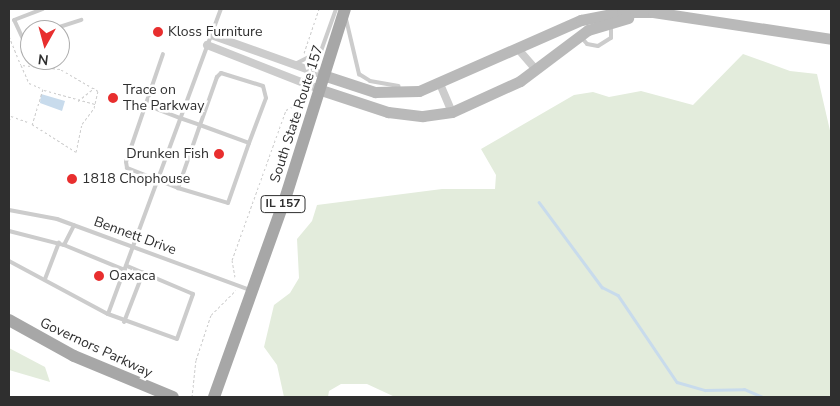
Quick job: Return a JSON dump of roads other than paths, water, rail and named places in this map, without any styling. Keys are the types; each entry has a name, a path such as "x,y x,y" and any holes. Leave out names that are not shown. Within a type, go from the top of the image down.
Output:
{"main road":[{"name":"South State Route 157","path":"214,397 326,76 342,10"},
{"name":"Governors Parkway","path":"9,320 74,356 173,397"}],"street":[{"path":"211,34 292,65 374,92 418,91 440,84 518,49 608,13 677,16 831,40"},
{"path":"207,45 321,90 388,112 423,116 452,112 502,92 536,70 580,35 610,22 677,16"},
{"path":"518,49 536,70"},
{"path":"440,84 452,112"}],"lane":[{"path":"9,18 14,20 43,9"},
{"path":"108,314 221,9"},
{"path":"292,65 308,61 321,51 342,10"},
{"path":"342,10 359,74 375,83 418,91"},
{"path":"14,20 20,33"},
{"path":"70,24 81,20"},
{"path":"580,35 587,44 598,46 611,38 610,22"},
{"path":"163,54 127,168 178,188 228,203 266,98 264,86 221,73 178,188"},
{"path":"146,104 249,143"},
{"name":"Bennett Drive","path":"9,210 74,225 252,290"},
{"path":"45,279 62,244 74,225"},
{"path":"9,231 62,244 143,273 193,294 177,338 124,322 9,261"},
{"path":"124,322 143,273"}],"water":[{"path":"41,94 65,101 62,111 40,103"}],"waterway":[{"path":"539,202 602,287 618,295 677,382 705,390 744,389 763,397"}],"place":[{"name":"Kloss Furniture","path":"158,32"},
{"name":"Trace on The Parkway","path":"113,98"},
{"name":"Drunken Fish","path":"219,154"},
{"name":"1818 Chophouse","path":"72,179"},
{"name":"Oaxaca","path":"99,276"}]}
